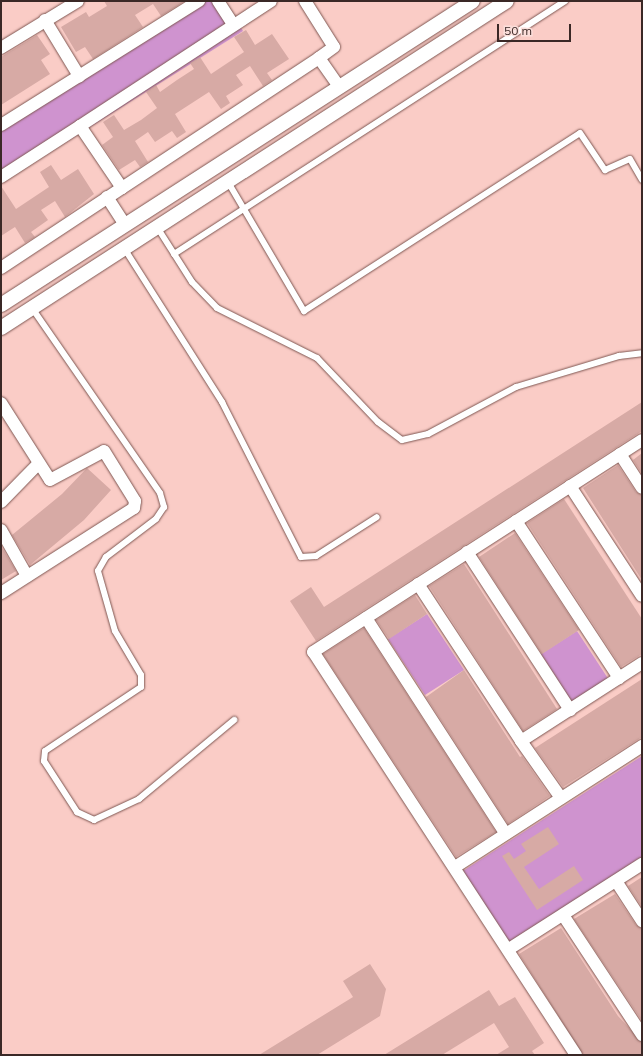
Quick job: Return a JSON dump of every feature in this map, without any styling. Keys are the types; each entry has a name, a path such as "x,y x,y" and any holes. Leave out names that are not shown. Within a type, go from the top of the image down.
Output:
{"street":[{"path":"1,48 78,1"},
{"path":"1,125 199,1"},
{"path":"218,1 233,24"},
{"path":"1,178 233,24 271,1"},
{"path":"1,268 334,47 305,1"},
{"path":"1,305 473,1"},
{"path":"1,328 507,1"},
{"path":"45,20 80,76"},
{"path":"319,58 339,88"},
{"path":"80,126 122,188"},
{"path":"107,197 125,225"},
{"path":"1,403 50,480 54,480 100,451 105,451 135,497 134,508 1,593"},
{"path":"576,1055 509,949 313,652 642,440"},
{"path":"620,454 642,488"},
{"path":"1,502 39,463"},
{"path":"570,486 642,596"},
{"path":"516,521 619,678"},
{"path":"1,530 26,576"},
{"path":"467,552 570,710"},
{"path":"418,584 521,741 562,798"},
{"path":"366,618 506,834"},
{"path":"521,741 642,663"},
{"path":"455,867 642,746"},
{"path":"509,949 642,864"},
{"path":"616,881 642,921"},
{"path":"563,915 642,1035"}],"lane":[{"path":"174,254 564,1"},
{"path":"228,181 304,311 580,133 605,170 630,159 642,180"},
{"path":"157,227 192,282 217,308 317,358 378,422 402,440 428,434 516,388 619,356 642,353"},
{"path":"124,248 222,402 302,557 316,556 377,517"},
{"path":"32,308 160,493 164,507 156,519 106,557 98,571 115,631 141,675 141,687 45,751 44,761 77,812 94,820 139,799 234,720"}],"shaded area":[{"path":"205,1 224,1 243,31 1,183 1,129"},
{"path":"427,614 464,670 425,695 388,639"},
{"path":"577,631 609,680 573,704 541,654"},
{"path":"642,756 642,857 509,942 463,871"}],"building":[{"path":"104,1 185,1 161,16 153,4 135,15 143,27 93,59 85,47 76,52 61,27 86,12 89,17 107,6"},
{"path":"246,30 255,45 272,34 289,59 267,73 272,80 263,86 250,66 236,75 243,85 226,96 230,103 221,109 209,92 175,114 186,132 177,138 172,131 155,142 148,132 135,141 148,162 140,167 135,160 119,170 102,145 113,137 103,122 114,115 124,130 141,120 157,108 146,92 156,85 160,92 194,69 190,63 200,57 211,74 244,52 234,37"},
{"path":"37,35 50,54 41,60 50,74 1,105 1,57"},
{"path":"51,165 61,180 78,169 94,194 65,217 55,201 41,210 48,220 31,232 35,237 25,243 15,227 1,236 1,186 16,209 49,187 40,172"},
{"path":"642,402 642,431 316,641 290,601 311,587 324,607"},
{"path":"642,453 642,474 633,460"},
{"path":"618,465 636,492 642,495 642,580 583,488"},
{"path":"87,468 111,490 84,520 30,565 12,535 62,494"},
{"path":"564,499 642,619 642,654 621,667 527,523"},
{"path":"515,533 579,630 542,654 479,557"},
{"path":"1,546 16,571 1,580"},
{"path":"464,564 557,709 523,731 429,586"},
{"path":"415,595 427,614 389,639 376,620"},
{"path":"364,628 496,832 456,857 323,654"},
{"path":"464,670 520,757 522,756 550,796 508,824 426,697"},
{"path":"642,679 642,737 563,787 535,748"},
{"path":"548,827 559,844 524,867 539,889 574,866 583,880 537,910 502,856 509,852 514,859 526,851 521,844"},
{"path":"642,877 642,907 628,886"},
{"path":"615,894 636,925 642,928 642,1021 574,919"},
{"path":"561,928 618,1016 642,1042 642,1055 583,1055 519,954"},
{"path":"370,964 386,989 380,1016 317,1055 259,1055 353,997 343,981"},
{"path":"489,990 499,1006 515,997 544,1043 532,1051 535,1055 496,1055 509,1047 494,1023 442,1055 384,1055"}]}
